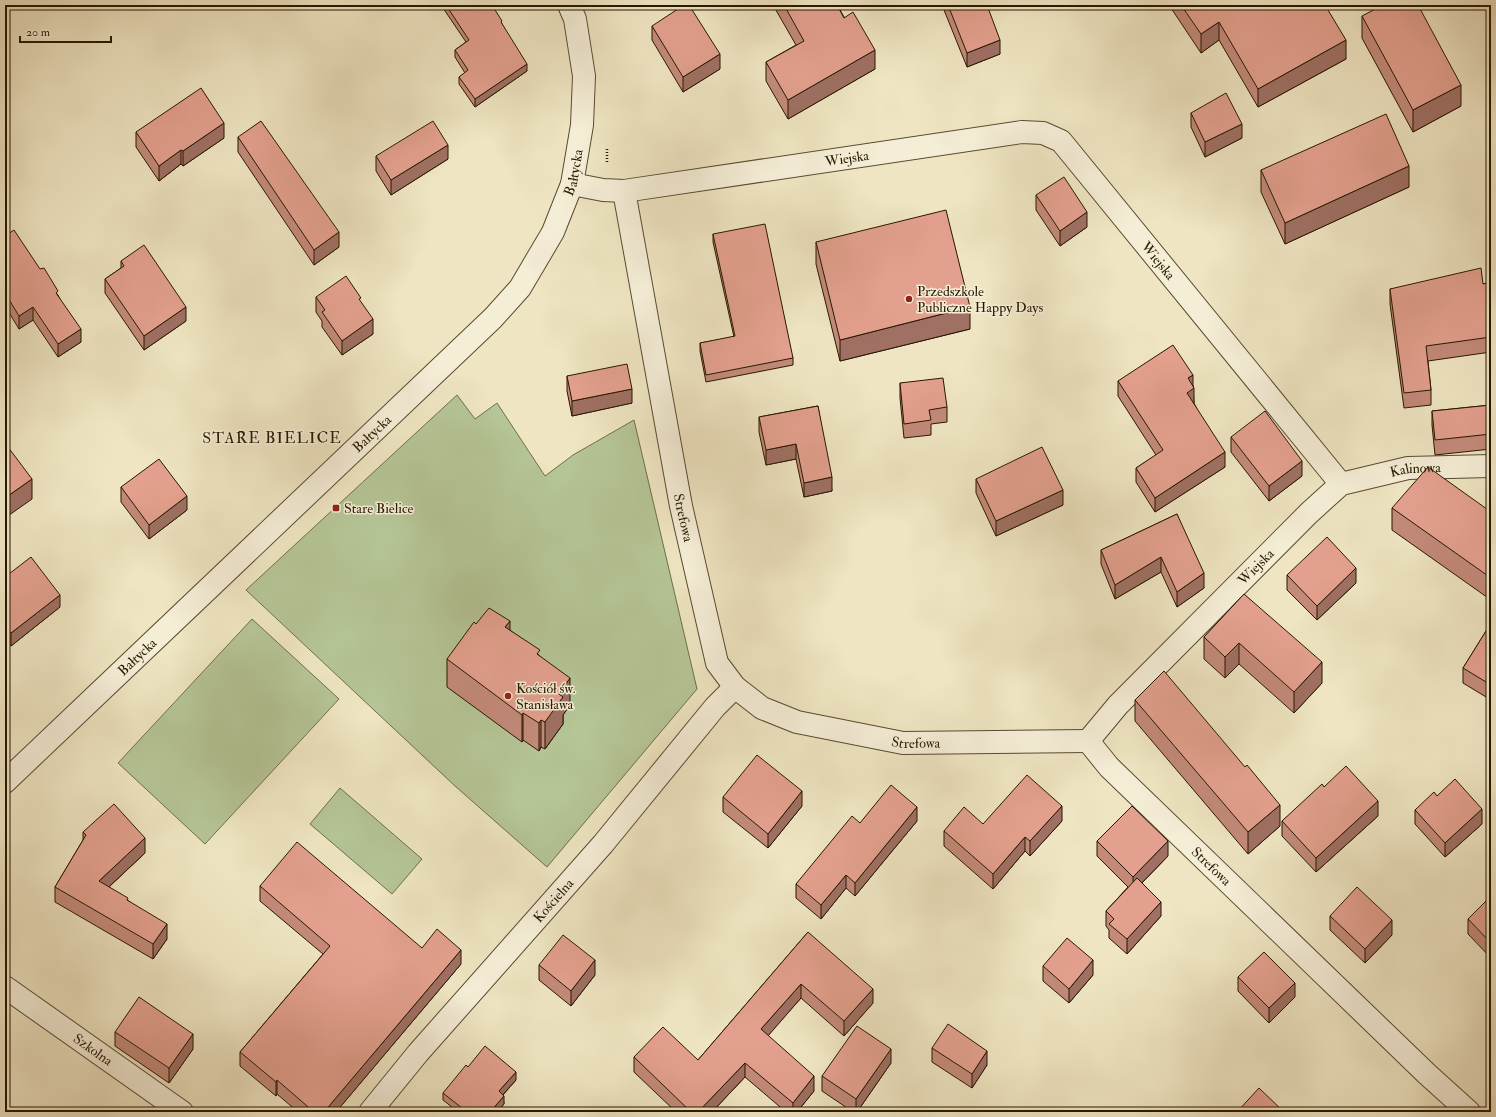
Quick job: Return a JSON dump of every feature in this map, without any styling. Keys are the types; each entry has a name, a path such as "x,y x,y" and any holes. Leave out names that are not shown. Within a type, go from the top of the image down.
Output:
{"street":[{"name":"Bałtycka","path":"5,782 493,318 520,288 550,238 572,184 582,125 584,76 575,19 569,5"},
{"name":"Wiejska","path":"572,184 604,190 624,191 1022,132 1043,133 1061,141 1341,484 1304,518 1118,705 1088,740"},
{"name":"Strefowa","path":"624,191 684,521 717,663 735,687 762,708 797,722 903,743 1088,740 1109,767 1427,1074 1469,1112"},
{"name":"Kalinowa","path":"1341,484 1408,468 1491,466"},
{"name":"Kościelna","path":"370,1112 418,1053 603,844 715,707 735,687"},
{"name":"Szkolna","path":"5,987 182,1112"}],"green space":[{"path":"457,395 475,419 497,403 545,476 573,455 634,420 697,689 547,867 455,786 246,590"},
{"path":"252,619 339,699 205,844 118,763"},
{"path":"340,788 422,859 392,894 310,824"}],"building":[{"path":"446,5 492,5 527,64 475,99 459,77 468,70 455,50 469,40"},
{"path":"684,5 689,5 720,54 683,77 652,26"},
{"path":"784,5 837,5 844,18 853,12 875,50 788,100 766,62 804,41"},
{"path":"948,5 987,5 1000,40 967,53"},
{"path":"1181,5 1325,5 1346,40 1258,89 1219,22 1201,34"},
{"path":"1383,5 1418,5 1461,85 1413,110 1362,16"},
{"path":"201,88 224,123 183,151 181,150 159,166 136,132"},
{"path":"1226,93 1242,124 1205,142 1191,113"},
{"path":"1386,114 1409,166 1285,223 1261,170"},
{"path":"261,121 339,232 314,250 238,137"},
{"path":"433,121 448,145 391,180 376,156"},
{"path":"1064,177 1087,212 1060,231 1036,195"},
{"path":"946,210 970,307 840,340 816,242"},
{"path":"765,224 793,358 706,375 700,343 735,336 713,234"},
{"path":"14,230 40,269 44,268 58,291 56,293 81,329 58,344 33,307 19,316 5,293 5,236"},
{"path":"144,245 186,307 144,336 105,279 124,266 121,261"},
{"path":"1481,268 1483,284 1491,282 1491,337 1426,346 1431,390 1404,393 1390,289"},
{"path":"346,276 361,298 359,299 373,319 342,341 322,312 325,310 316,297"},
{"path":"1173,345 1193,375 1188,378 1194,388 1187,393 1225,452 1155,498 1136,468 1163,450 1118,381"},
{"path":"627,364 632,389 572,401 567,376"},
{"path":"943,378 947,407 929,410 931,420 904,424 900,383"},
{"path":"1491,405 1491,434 1435,440 1432,411"},
{"path":"818,406 832,477 804,483 796,444 766,450 759,417"},
{"path":"1265,411 1302,461 1269,486 1231,437"},
{"path":"5,443 32,479 5,498"},
{"path":"1042,447 1063,490 996,521 976,479"},
{"path":"159,459 187,496 149,525 121,487"},
{"path":"1428,467 1491,512 1491,578 1392,508"},
{"path":"1177,514 1204,573 1177,592 1161,557 1115,585 1101,550"},
{"path":"1327,537 1356,568 1317,606 1287,575"},
{"path":"31,557 60,595 11,633 5,626 5,577"},
{"path":"1244,594 1322,662 1294,692 1239,643 1225,657 1204,637"},
{"path":"489,608 510,621 505,627 540,650 537,654 570,678 559,694 563,697 545,722 541,720 539,723 523,713 522,715 447,659 474,622 476,624"},
{"path":"1491,623 1491,685 1463,668"},
{"path":"1164,671 1245,767 1247,765 1280,805 1248,832 1135,700"},
{"path":"757,755 802,791 768,834 723,797"},
{"path":"1346,766 1378,801 1316,858 1282,821 1322,784 1324,787"},
{"path":"1027,775 1062,806 1030,841 1025,837 993,874 944,831 964,807 983,824"},
{"path":"1455,779 1482,809 1445,843 1415,810 1434,792 1437,796"},
{"path":"891,785 917,807 855,883 846,875 821,905 796,884 852,816 860,823"},
{"path":"114,804 145,838 99,881 167,924 153,944 55,887 86,835 83,832"},
{"path":"1132,806 1168,841 1133,877 1097,841"},
{"path":"297,842 422,948 437,929 461,950 324,1112 314,1112 277,1080 276,1082 240,1052 330,946 260,886"},
{"path":"1137,878 1161,902 1127,939 1109,924 1114,919 1106,911"},
{"path":"1357,887 1392,920 1365,949 1330,916"},
{"path":"1491,896 1491,943 1468,919"},
{"path":"808,932 873,989 844,1021 801,984 761,1029 814,1076 793,1103 745,1063 698,1112 691,1112 634,1057 663,1027 698,1060"},
{"path":"563,935 595,960 571,991 539,965"},
{"path":"1067,938 1093,960 1069,989 1043,966"},
{"path":"1264,952 1295,983 1269,1008 1238,977"},
{"path":"139,997 193,1034 169,1068 115,1032"},
{"path":"948,1024 987,1051 972,1074 932,1048"},
{"path":"857,1026 891,1049 856,1099 822,1076"},
{"path":"485,1046 516,1072 499,1091 504,1096 490,1112 476,1112 473,1109 471,1112 467,1112 443,1093 466,1065 468,1067"},
{"path":"1259,1088 1284,1112 1237,1112"}],"place":[{"name":"Przedszkole Publiczne Happy Days","path":"909,299"},
{"name":"Stare Bielice","path":"336,508"},
{"name":"Kościół św. Stanisława","path":"508,696"}],"district":[{"name":"STARE BIELICE","path":"272,438"}]}
